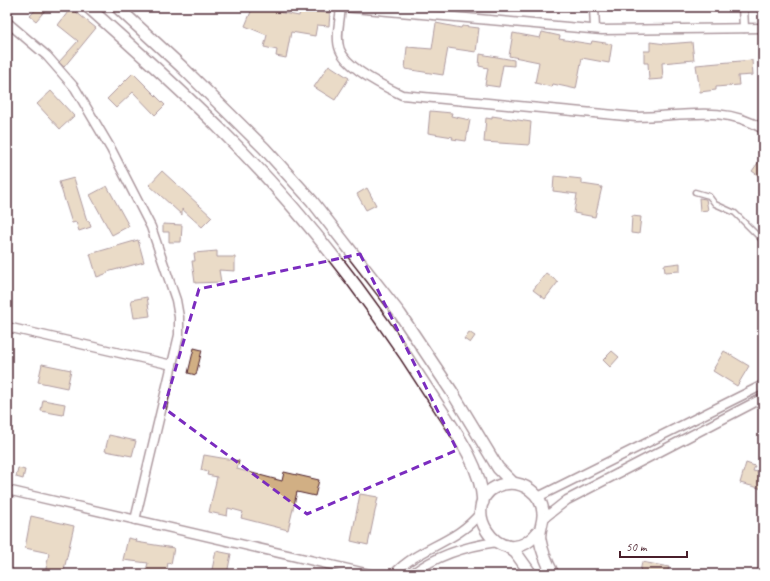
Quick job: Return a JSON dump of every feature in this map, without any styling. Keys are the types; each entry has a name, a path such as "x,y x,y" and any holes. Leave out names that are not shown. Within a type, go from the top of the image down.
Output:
{"main road":[{"path":"88,7 163,74 221,130 286,200 332,255 379,316 452,427 479,479 484,530 522,561 531,574"},
{"path":"117,7 182,67 264,148 312,201 400,314 452,392 498,468 513,484"},
{"path":"482,507 488,494 495,488 504,484 513,484 526,487 538,497 542,506 543,519 539,531 534,537 522,545 502,544"},
{"path":"539,531 542,548 553,574"}],"street":[{"path":"763,28 595,29 341,7 338,37 340,50 350,63 383,85 402,95 636,117 660,117 698,113 724,114 750,120 763,129"},
{"path":"594,7 595,29"},
{"path":"743,7 744,28"},
{"path":"7,22 47,56 75,88 111,149 151,227 176,300 180,317 179,335 135,520"},
{"path":"7,327 172,365"},
{"path":"538,497 763,385"},
{"path":"543,519 567,500 763,398"},
{"path":"7,490 370,574"},
{"path":"394,574 408,561 422,552 464,530 482,507"},
{"path":"412,574 441,556 459,550 502,544"}],"lane":[{"path":"695,192 709,196 715,204 735,213 763,240"}],"highlighted area":[{"path":"360,254 457,450 307,514 164,408 199,289"}],"building":[{"path":"38,7 48,7 36,21 30,16"},
{"path":"253,7 269,7 268,10 299,16 300,9 330,13 329,26 317,25 315,36 291,32 286,58 276,56 277,50 264,47 267,35 245,26"},
{"path":"71,8 96,28 64,67 59,62 78,41 58,25"},
{"path":"436,23 461,28 462,26 479,28 476,52 448,48 443,75 405,69 407,47 432,49"},
{"path":"542,32 560,36 559,39 591,44 592,41 612,44 609,63 582,58 576,89 553,84 552,87 535,83 539,62 509,56 513,33 540,38"},
{"path":"650,42 666,44 692,42 694,60 662,63 663,79 649,80 648,63 644,63 644,51 650,51"},
{"path":"480,54 514,60 514,66 503,65 499,87 485,85 488,68 479,66"},
{"path":"752,60 753,75 738,76 739,85 716,87 716,90 700,92 696,65"},
{"path":"329,65 349,78 335,100 314,87"},
{"path":"133,73 165,105 155,115 133,92 116,108 107,99"},
{"path":"51,91 74,116 60,129 37,104"},
{"path":"430,111 452,113 451,116 470,120 466,141 452,139 453,137 428,133"},
{"path":"492,116 531,122 529,145 484,142 486,118 492,119"},
{"path":"763,156 763,179 752,171"},
{"path":"162,171 212,217 202,227 182,209 182,215 149,185"},
{"path":"554,176 582,179 582,184 602,187 595,217 574,213 577,194 553,191"},
{"path":"74,178 87,221 89,221 91,227 79,231 76,222 72,223 59,182"},
{"path":"107,186 129,226 112,235 90,195"},
{"path":"367,188 376,205 366,210 357,194"},
{"path":"699,198 706,199 708,210 700,211"},
{"path":"632,216 641,217 639,234 631,233"},
{"path":"163,224 182,225 181,242 169,242 169,232 163,232"},
{"path":"138,240 144,262 107,272 108,273 97,277 90,254"},
{"path":"217,251 217,257 235,257 235,271 219,270 221,282 195,283 192,261 195,261 194,253"},
{"path":"680,263 680,271 665,272 664,265"},
{"path":"546,273 558,282 545,299 533,290"},
{"path":"147,297 150,316 134,318 131,300"},
{"path":"469,332 475,336 470,343 464,339"},
{"path":"194,348 202,350 196,375 188,373"},
{"path":"612,351 619,357 610,367 603,360"},
{"path":"724,351 749,366 737,386 713,371"},
{"path":"42,364 71,370 67,388 38,382"},
{"path":"43,400 65,404 63,415 41,411"},
{"path":"109,435 136,441 132,456 105,451"},
{"path":"204,455 239,461 237,469 282,481 284,472 319,480 315,496 297,492 288,530 241,518 243,512 228,508 227,516 209,512 217,477 207,475 208,472 201,470"},
{"path":"746,463 755,466 753,471 763,473 763,489 740,483"},
{"path":"18,468 25,470 23,479 16,477"},
{"path":"360,494 378,497 368,545 351,541"},
{"path":"31,516 74,526 63,574 45,574 49,553 25,548"},
{"path":"128,538 137,540 136,542 174,548 171,564 168,563 166,574 145,574 148,563 123,560"},
{"path":"216,551 231,554 227,574 211,574"},
{"path":"642,562 669,567 667,574 640,572"}]}
